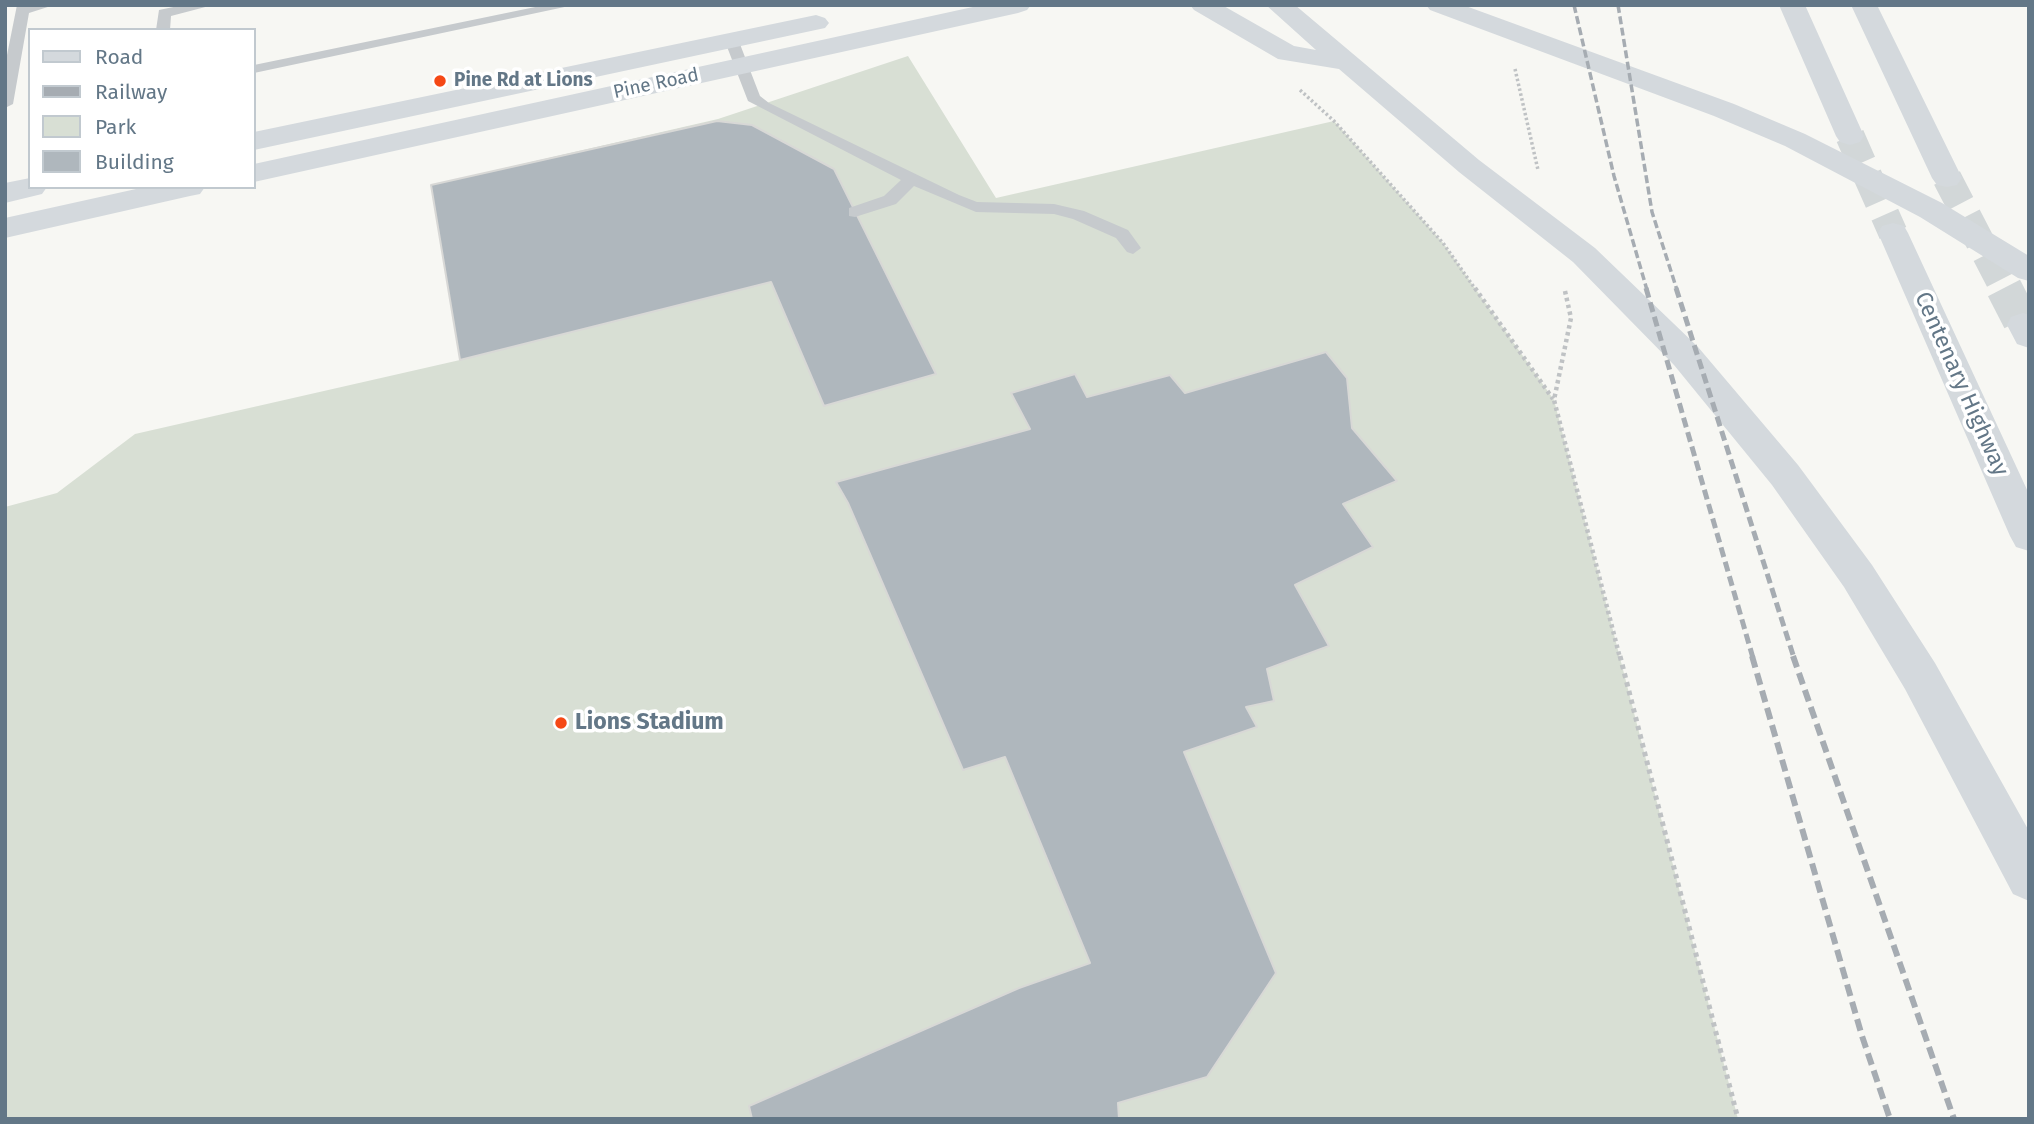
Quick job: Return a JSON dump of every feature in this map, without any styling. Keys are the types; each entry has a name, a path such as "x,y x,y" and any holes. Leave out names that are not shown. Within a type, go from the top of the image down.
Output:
{"main road":[{"name":"Pine Road","path":"256,141 731,39 922,5"},
{"name":"Pine Road","path":"256,173 1018,5"},
{"path":"1203,5 1287,53 1343,62"},
{"path":"1279,5 1343,62 1469,166 1533,195 1584,255 1635,302 1742,423 1858,576 1920,676 2029,878"},
{"path":"1439,5 1491,27 1679,93 1795,140 1931,210 2029,270"},
{"path":"1792,5 1850,135"},
{"path":"1864,5 1947,178"},
{"path":"5,193 28,188"},
{"path":"5,228 181,189"},
{"name":"Centenary Highway","path":"1893,233 2029,536"}],"lane":[{"path":"5,104 23,8 47,5"},
{"path":"163,28 164,13 206,5"},
{"path":"256,69 566,5"},
{"path":"731,39 753,98 764,106 912,180 976,207 1054,209 1078,215 1122,234 1133,248"},
{"path":"855,212 890,200 912,180"}],"path":[{"path":"1513,60 1533,195"},
{"path":"1296,87 1334,121 1443,243 1553,400 1738,1119"},
{"path":"1553,400 1571,318 1562,278"}],"green space":[{"path":"908,56 996,198 1334,121 1443,243 1554,400 1738,1119 5,1119 5,507 57,493 135,434 460,360 431,185 718,119"}],"building":[{"path":"717,121 752,125 834,169 936,374 824,406 771,282 460,360 431,185"},
{"path":"1326,352 1347,378 1352,428 1397,481 1343,504 1373,547 1295,585 1329,646 1267,669 1274,701 1246,707 1257,727 1184,752 1276,973 1207,1077 1118,1103 1119,1119 752,1119 749,1106 1019,988 1090,963 1005,757 963,770 848,503 836,482 1030,429 1011,393 1075,374 1087,397 1170,375 1185,393"}],"tunnel":[{"path":"1850,136 1893,233"},
{"path":"1947,178 2005,290"},
{"path":"2004,288 2023,325"}],"railway":[{"path":"1574,5 1614,176 1647,290"},
{"path":"1618,5 1652,212 1677,290"},
{"path":"1646,288 1753,658"},
{"path":"1676,288 1794,658"},
{"path":"1752,656 1862,1036 1890,1119"},
{"path":"1793,656 1954,1119"}],"place":[{"name":"Pine Rd at Lions","path":"440,81"},
{"name":"Lions Stadium","path":"561,723"}]}
